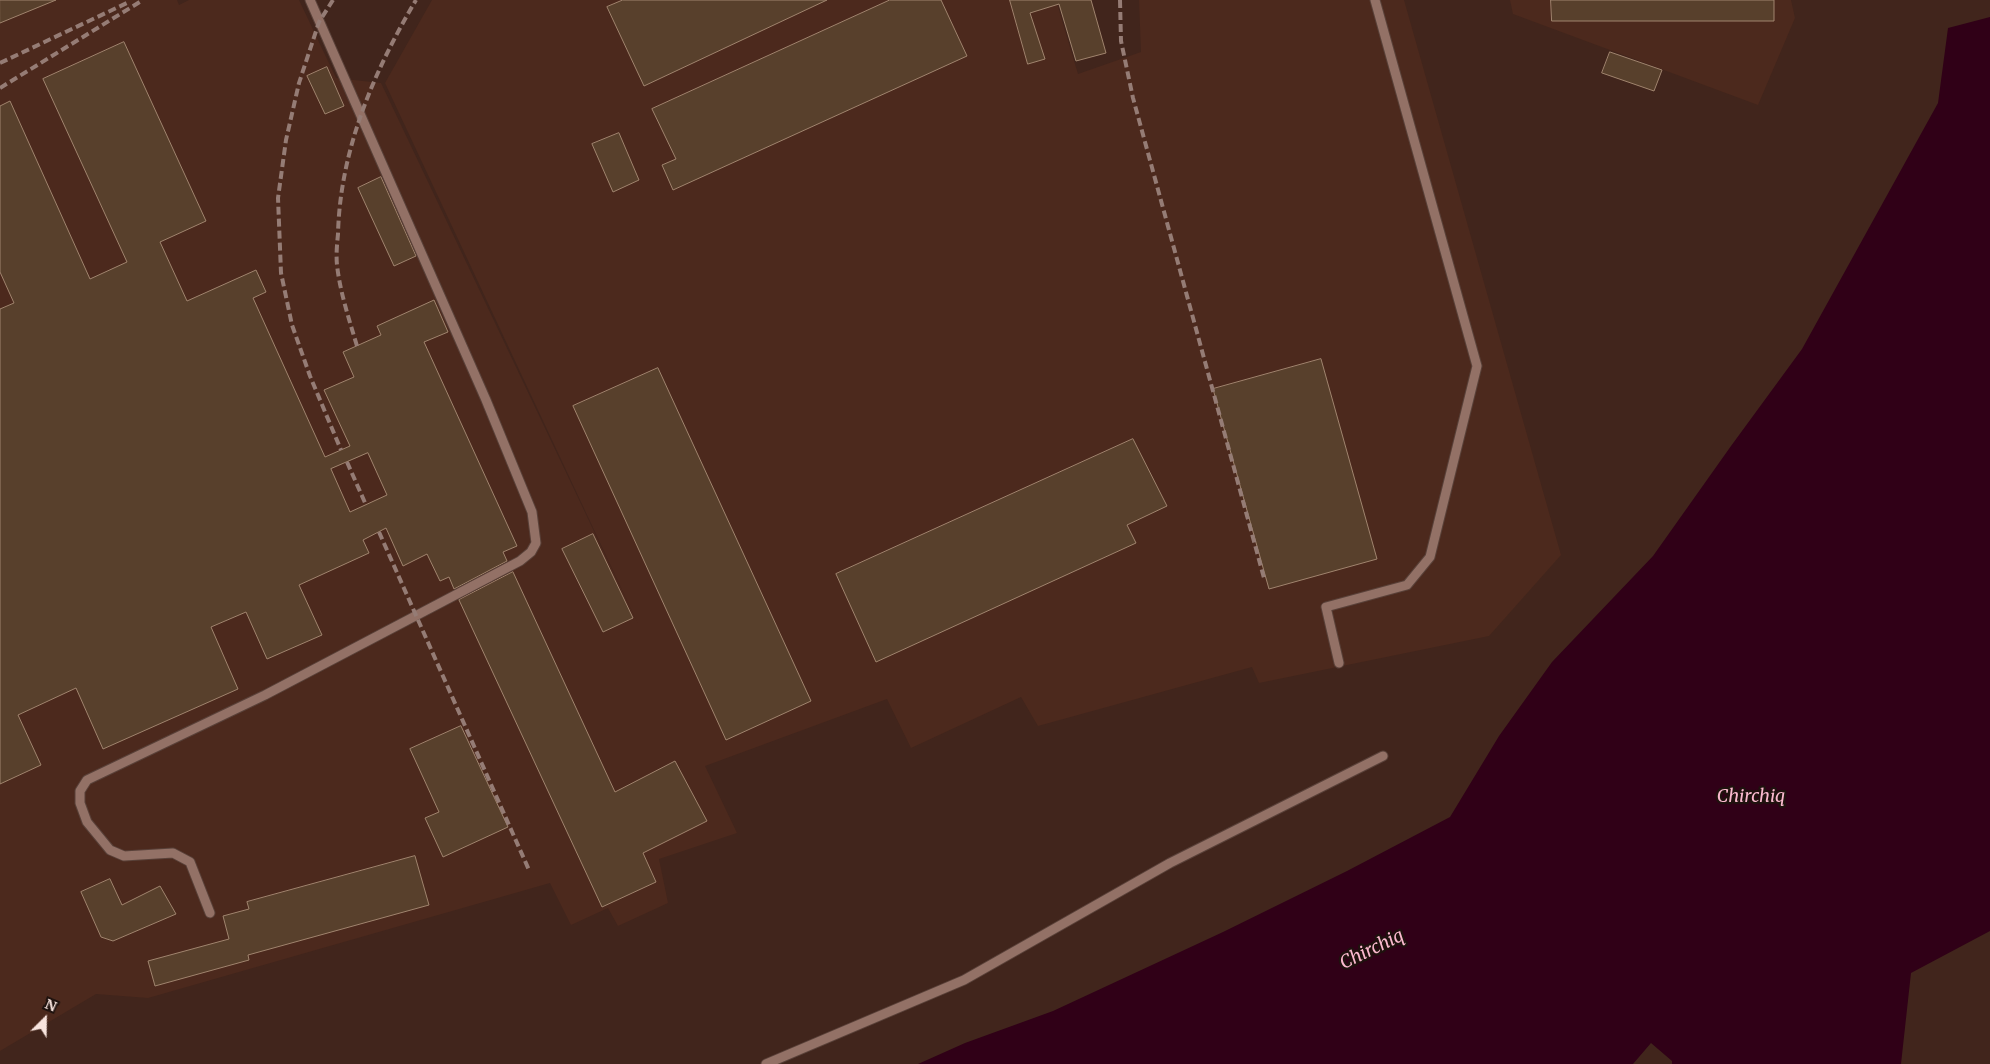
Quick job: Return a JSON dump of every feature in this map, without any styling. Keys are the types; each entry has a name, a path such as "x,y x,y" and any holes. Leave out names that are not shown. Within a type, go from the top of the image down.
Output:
{"lane":[{"path":"210,913 190,862 173,853 124,856 110,850 88,822 80,803 80,791 86,780 265,695 520,561 531,552 536,543 532,512 486,400 310,0"},
{"path":"1339,663 1326,607 1407,585 1430,558 1477,366 1374,0"},
{"path":"766,1064 964,980 1170,863 1382,756"}],"shaded area":[{"path":"0,0 177,0 179,5 189,0 299,0 336,78 381,83 639,626 385,83 432,0 1056,0 1078,74 1141,52 1139,0 1404,0 1561,555 1489,636 1259,683 1252,667 1038,726 1021,697 911,748 887,699 705,766 737,833 659,859 668,903 618,926 608,908 571,925 550,883 148,998 96,994 0,1051"},
{"path":"1510,0 1791,0 1795,18 1758,105 1513,14"}],"water":[{"name":"Chirchiq","path":"1990,17 1990,931 1911,973 1901,1064 1672,1064 1672,1061 1651,1043 1633,1064 918,1064 965,1043 1053,1011 1223,932 1347,871 1450,817 1499,736 1552,662 1653,556 1802,349 1938,103 1948,28"}],"building":[{"path":"0,0 56,0 0,23"},
{"path":"623,0 827,0 644,86 607,7"},
{"path":"890,0 941,0 967,56 673,190 662,165 676,159 652,109"},
{"path":"1010,0 1091,0 1106,53 1076,61 1059,4 1030,13 1045,59 1028,64"},
{"path":"1551,0 1774,0 1774,21 1552,21"},
{"path":"124,42 206,221 160,242 187,301 256,270 266,292 253,298 325,457 350,446 324,390 354,377 343,352 381,335 377,326 434,300 448,332 424,342 517,546 503,552 507,561 454,589 449,577 440,581 427,554 403,566 386,528 363,540 369,553 299,585 322,635 267,659 246,612 211,627 238,689 103,749 76,688 18,715 41,765 0,784 0,309 14,303 0,272 0,106 10,101 90,279 127,262 43,79","holes":["368,453 387,495 350,512 331,469"]},
{"path":"1610,52 1662,70 1654,91 1602,73"},
{"path":"327,67 344,106 325,114 307,76"},
{"path":"619,133 639,180 613,192 592,144"},
{"path":"381,177 416,256 394,266 358,188"},
{"path":"1321,359 1377,559 1269,589 1213,389"},
{"path":"658,368 811,701 726,740 573,406"},
{"path":"1133,439 1167,506 1127,525 1136,543 876,662 836,574"},
{"path":"593,534 633,618 603,632 562,549"},
{"path":"513,572 615,792 675,761 707,821 643,853 656,882 602,907 459,600"},
{"path":"461,726 508,827 443,857 425,818 439,812 410,749"},
{"path":"415,856 429,905 248,955 249,960 155,986 148,961 229,939 223,916 249,909 247,902"},
{"path":"110,879 122,905 160,886 176,914 113,941 101,937 81,892"}],"railway":[{"path":"0,88 143,0"},
{"path":"333,0 319,22 299,83 286,140 278,198 281,273 292,325 310,376 341,450"},
{"path":"357,346 338,275 337,261 340,203 345,172 352,142 373,83 416,0"},
{"path":"1120,0 1121,41 1133,98 1264,578"},
{"path":"0,63 129,2"},
{"path":"347,462 366,505"},
{"path":"379,532 529,870"}]}
